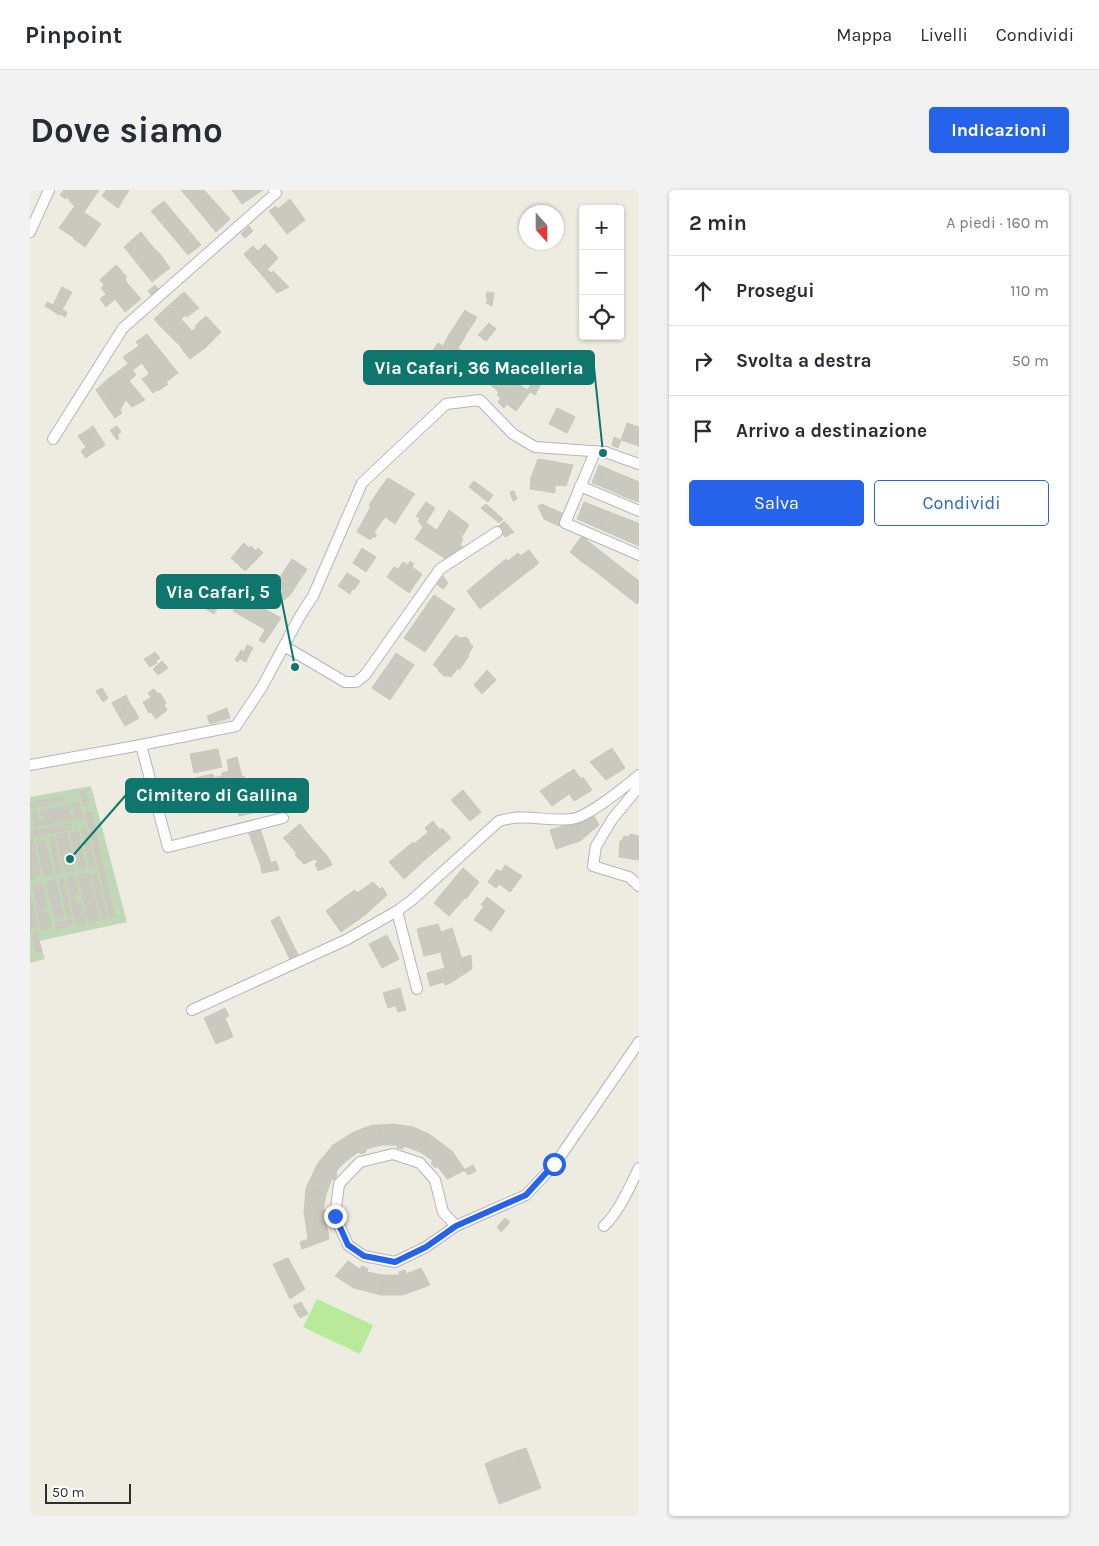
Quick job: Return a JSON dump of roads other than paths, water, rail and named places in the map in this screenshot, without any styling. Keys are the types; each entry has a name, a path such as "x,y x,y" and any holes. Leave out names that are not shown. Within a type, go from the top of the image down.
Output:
{"street":[{"path":"30,232 49,190"},
{"path":"53,439 123,328 276,194 274,190"},
{"path":"30,765 236,726 262,687 300,616 313,596 362,483 446,404 480,400 513,434 535,447 605,452 639,464"},
{"path":"595,452 565,523 639,555"},
{"path":"580,486 639,511"},
{"path":"284,646 345,682 356,682 365,676 440,569 497,532"},
{"path":"141,745 168,847 283,818"},
{"path":"192,1010 346,940 397,911 412,900 499,821 512,817 573,820 608,800 639,775"},
{"path":"639,786 612,818 596,846 593,866 629,877 639,886"},
{"path":"397,911 417,989"},
{"path":"456,1226 443,1212 435,1180 420,1163 393,1154 360,1162 339,1184 335,1216 348,1245 364,1256 395,1262 426,1247 456,1226 526,1195 554,1164 639,1042"},
{"path":"604,1226 612,1218 620,1205 639,1168"}],"place":[{"name":"Via Cafari, 36 Macelleria","path":"603,453"},
{"name":"Via Cafari, 5","path":"295,667"},
{"name":"Cimitero di Gallina","path":"70,859"}]}
